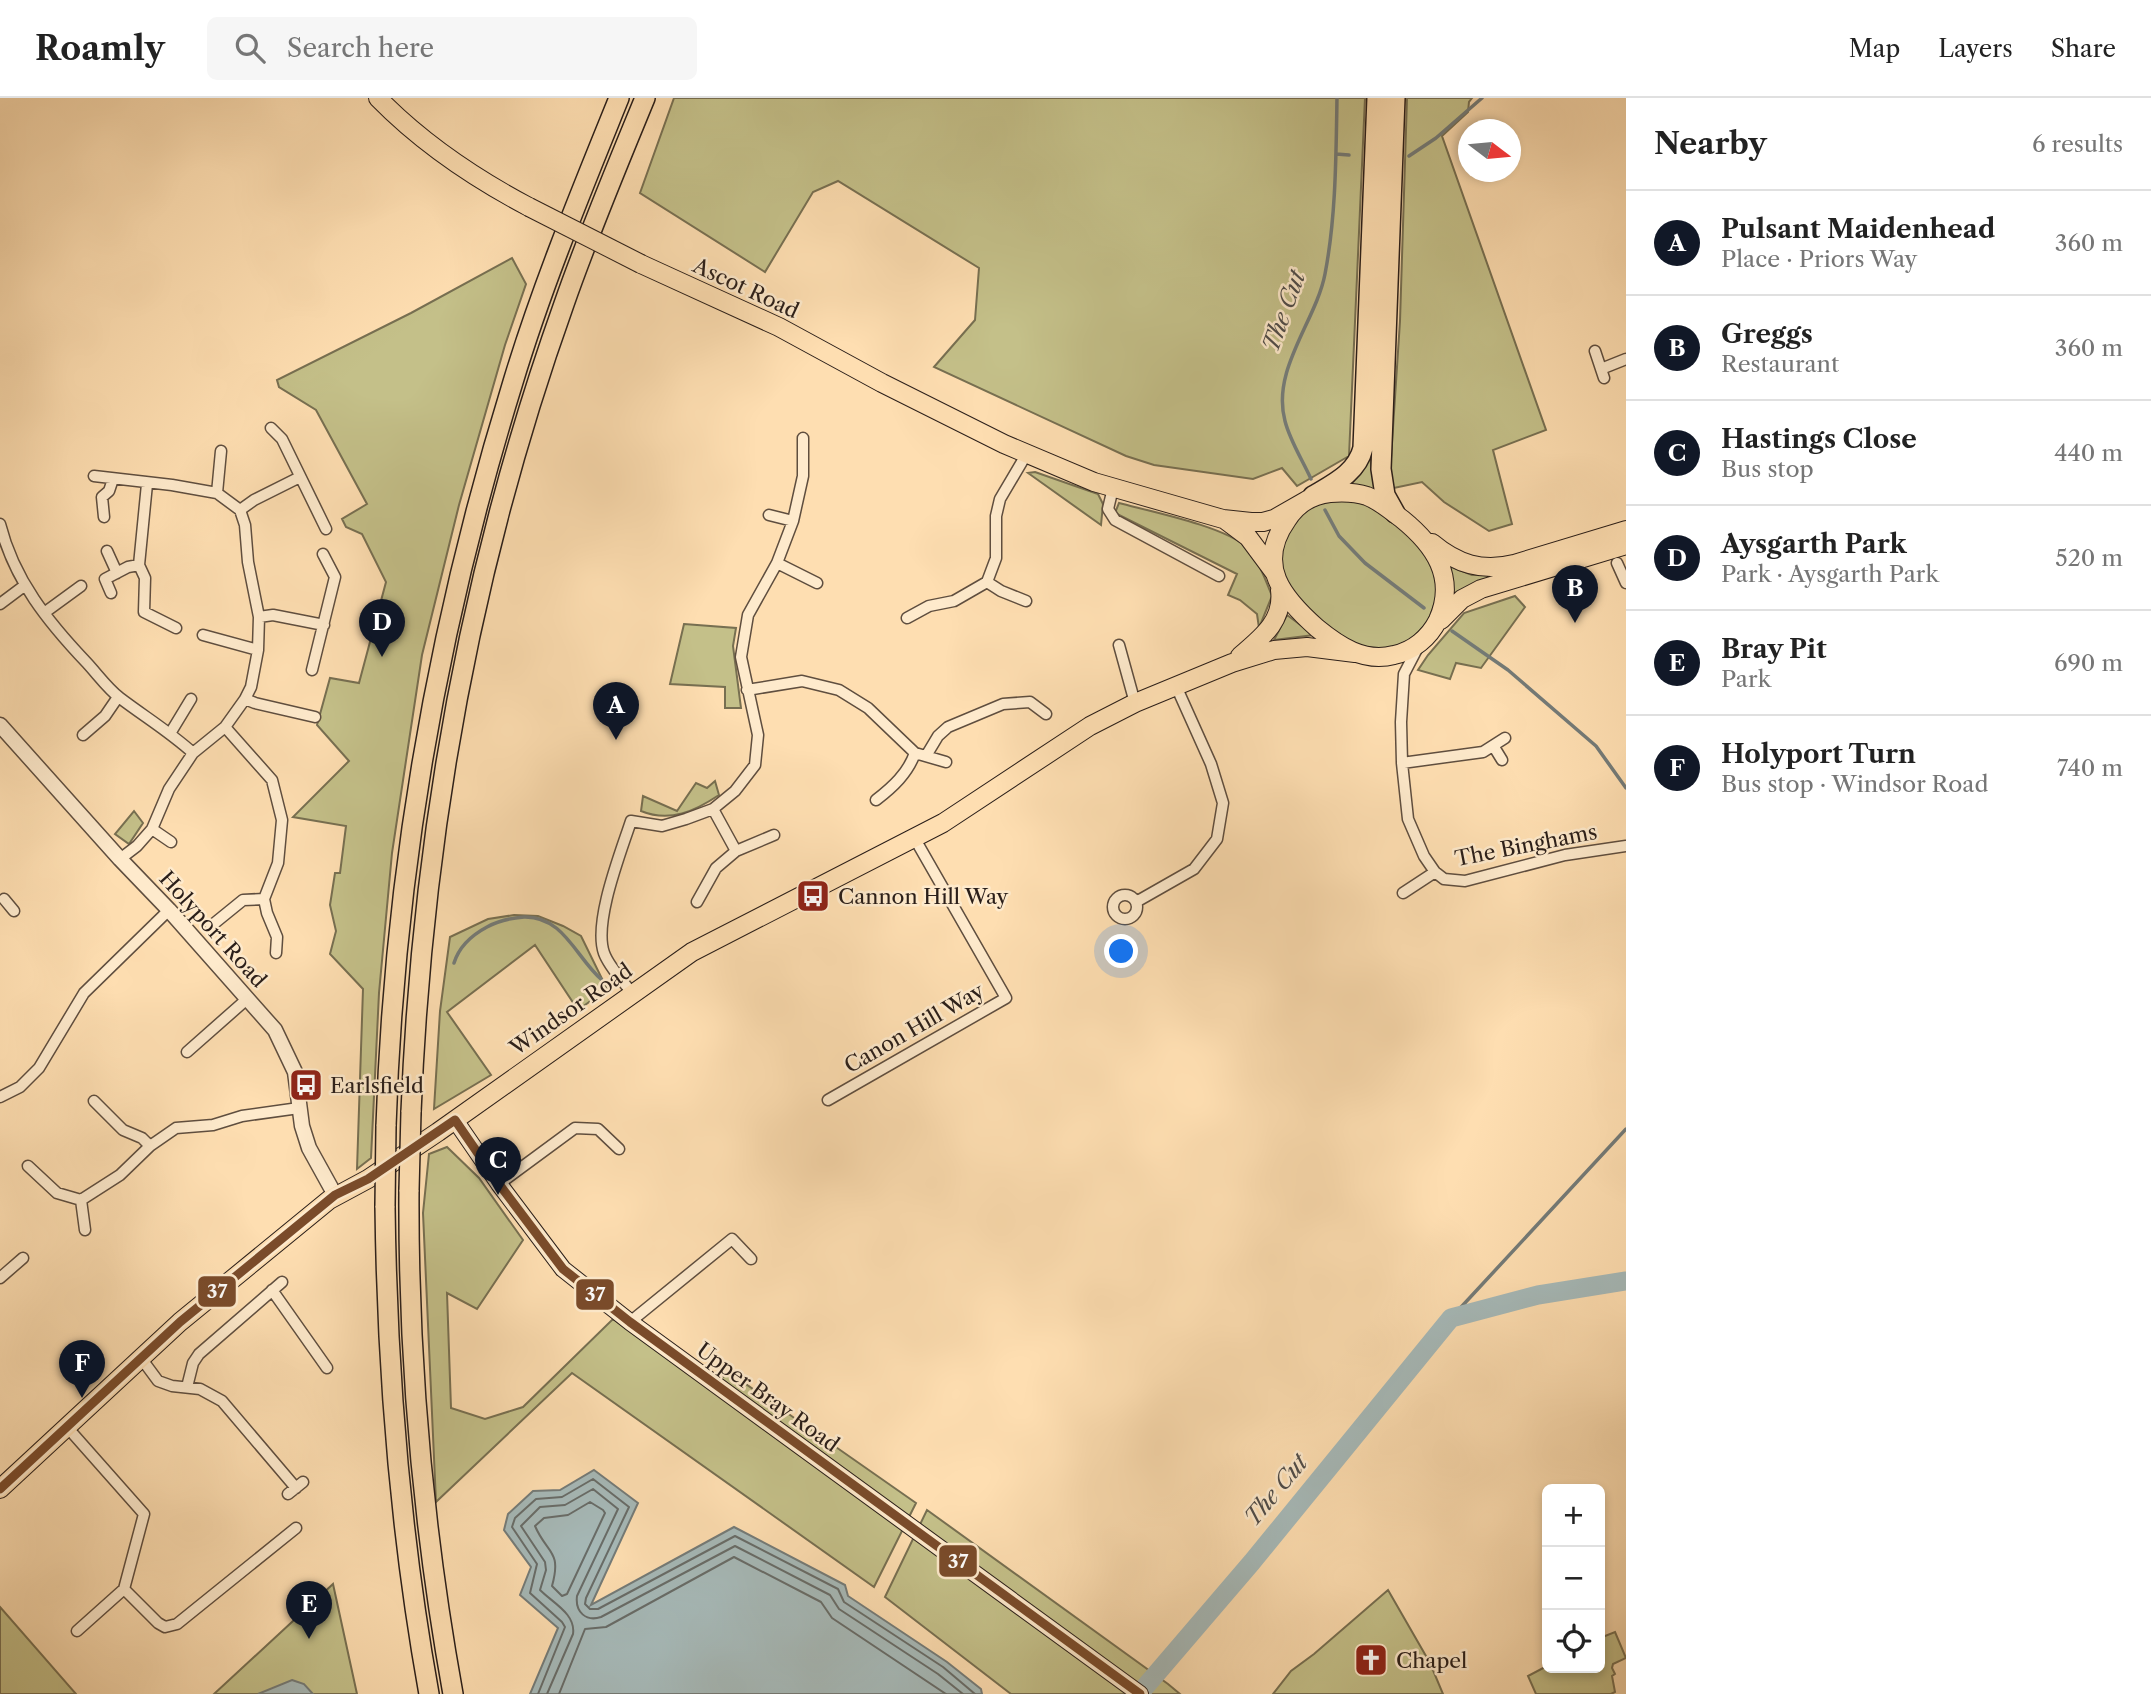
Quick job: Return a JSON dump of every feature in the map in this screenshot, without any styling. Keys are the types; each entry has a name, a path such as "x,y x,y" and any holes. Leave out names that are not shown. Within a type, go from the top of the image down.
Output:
{"highway":[{"path":"429,1694 410,1577 399,1483 387,1315 384,1206 386,1126 393,999 402,904 421,766 442,652 474,516 517,368 556,255 619,98"},
{"path":"453,1694 436,1588 421,1463 412,1335 411,1112 417,1000 430,875 448,750 479,596 509,477 550,345 596,216 645,98"},
{"path":"1311,497 1349,472 1359,460 1363,448 1377,98"},
{"path":"1395,98 1381,469 1385,495 1395,513"}],"main road":[{"name":"Ascot Road","path":"379,98 437,149 482,181 529,207 641,264 779,327 882,383 1026,455 1113,488 1223,519 1268,521 1311,497"},
{"path":"1626,530 1514,564 1495,568 1477,567 1462,563 1444,553 1377,501 1359,494 1330,492 1311,497 1295,509 1280,531 1274,550 1275,572 1280,590 1292,606 1337,643 1355,653 1386,657 1406,651 1429,634 1451,608 1474,591 1626,545"},
{"name":"Ascot Road","path":"1223,519 1248,537 1275,572"},
{"path":"1423,537 1436,556 1445,585 1444,603 1429,634"},
{"name":"Windsor Road","path":"1232,663 1273,625 1279,611 1280,590"},
{"name":"Windsor Road","path":"0,1489 141,1357 335,1195 368,1179 706,944 915,839 979,802 1090,726 1135,703 1265,652 1294,647 1355,653"},
{"name":"Upper Bray Road","path":"455,1120 563,1269 630,1322 1140,1694"}],"street":[{"path":"1595,351 1603,373 1626,359"},
{"path":"271,428 282,439 326,528"},
{"path":"632,993 604,952 603,921 611,881 631,821 662,826 713,809 736,791 755,765 758,735 741,657 748,615 777,564 793,521 809,451 803,438"},
{"path":"217,493 221,451"},
{"path":"907,618 926,602 954,601 988,582 996,558 996,516 1000,499 1026,455"},
{"path":"94,476 217,493 240,510 245,525 248,562 258,617 258,650 251,687 245,699 225,727 193,753 169,789 152,829 137,846 120,859"},
{"path":"240,510 300,477"},
{"path":"104,517 102,497 109,491 113,479"},
{"path":"148,484 139,565 145,579 145,612 176,628"},
{"path":"1113,488 1108,509 1115,520 1219,576"},
{"path":"769,515 793,521"},
{"path":"0,524 3,549 24,586 44,613 118,697 171,732 193,753"},
{"path":"107,551 117,573"},
{"path":"312,670 335,577 323,554"},
{"path":"1617,563 1626,583"},
{"path":"777,564 817,583"},
{"path":"111,593 105,579 128,567 139,565"},
{"path":"988,582 1026,601"},
{"path":"0,604 24,586"},
{"path":"44,613 81,586"},
{"path":"258,617 273,615 324,625"},
{"name":"The Binghams","path":"1429,634 1412,656 1404,674 1402,763 1408,819 1424,856 1435,872 1444,879 1465,880 1565,855 1626,846"},
{"path":"203,635 258,650"},
{"path":"1119,645 1135,703"},
{"path":"1376,657 1392,663 1404,674"},
{"path":"747,690 802,681 839,690 868,708 921,754 946,762"},
{"path":"1136,902 1194,869 1216,839 1219,827 1223,803 1211,764 1176,686"},
{"path":"83,735 105,716 118,697"},
{"path":"171,732 191,699"},
{"path":"245,699 315,717"},
{"path":"876,800 886,785 909,768 948,727 985,705 1030,702 1046,715"},
{"name":"Holyport Road","path":"0,725 275,1031 295,1072 299,1108 309,1149 335,1195"},
{"path":"225,727 272,780 282,820 278,863 264,899 277,937 276,953"},
{"path":"1402,763 1483,752 1505,738"},
{"path":"1493,747 1502,760"},
{"path":"713,809 736,851"},
{"path":"152,829 172,842"},
{"path":"697,902 716,868 736,851 774,835"},
{"name":"Canon Hill Way","path":"828,1100 1006,998 915,839"},
{"name":"The Binghams","path":"1404,893 1435,872"},
{"path":"211,926 243,900 264,899"},
{"path":"0,1097 20,1087 39,1068 84,993 169,910"},
{"path":"201,1058 190,1050 247,999"},
{"path":"94,1101 123,1130 142,1138 150,1146"},
{"path":"28,1166 57,1193 81,1200 120,1175 150,1146 176,1128 214,1125 242,1116 299,1108"},
{"path":"499,1184 575,1128 598,1129 619,1149"},
{"path":"81,1200 85,1230"},
{"path":"630,1322 732,1239 751,1259"},
{"path":"0,1278 23,1258"},
{"path":"187,1387 193,1363 199,1354 282,1282"},
{"path":"272,1290 323,1353 327,1368"},
{"path":"141,1357 158,1381 172,1387 200,1389 222,1401 296,1488"},
{"path":"67,1427 144,1514 124,1589 77,1630"},
{"path":"124,1589 158,1623 165,1627 177,1624 296,1528"},
{"path":"280,1540 288,1551"}],"shaded area":[{"path":"674,98 1365,98 1349,456 1297,486 1282,468 1253,479 1154,465 1126,456 934,367 975,320 979,268 838,181 813,192 765,272 640,193"},
{"path":"1407,98 1472,98 1468,112 1442,136 1546,430 1493,450 1512,524 1489,531 1444,502 1422,482 1389,489 1400,321"},
{"path":"512,258 526,284 505,345 459,505 422,655 392,853 379,993 371,1158 357,1169 363,989 330,954 336,931 330,905 335,873 340,873 346,826 293,817 349,761 317,725 330,678 359,683 386,582 362,534 346,527 342,519 367,504 316,410 279,387 277,380 411,313"},
{"path":"1370,457 1375,491 1346,483 1361,473"},
{"path":"1035,472 1098,494 1103,504 1101,525 1028,473"},
{"path":"1329,498 1370,504 1430,555 1438,593 1428,622 1412,639 1390,649 1367,649 1346,640 1302,605 1287,586 1280,558 1289,528 1306,509"},
{"path":"1119,503 1206,527 1237,540 1247,548 1259,565 1272,596 1259,628 1257,614 1240,600 1228,595 1237,574 1115,513"},
{"path":"1449,566 1472,575 1511,574 1453,599"},
{"path":"1515,596 1525,607 1481,668 1456,663 1450,679 1418,670 1464,613"},
{"path":"1287,615 1314,635 1274,640"},
{"path":"684,624 736,628 733,646 741,708 725,708 725,687 670,684"},
{"path":"715,781 719,795 682,814 662,816 641,811 643,796 677,811 696,783 707,788"},
{"path":"134,811 143,823 129,844 115,834"},
{"path":"514,915 538,916 581,936 607,989 578,1010 535,945 447,1012 491,1075 434,1109 440,1011 450,937 488,919"},
{"path":"447,1147 479,1178 523,1240 477,1309 447,1293 451,1408 485,1419 523,1407 613,1319 706,1386 730,1373 916,1503 874,1587 572,1373 436,1502 423,1213 429,1154"},
{"path":"927,1510 1180,1694 1011,1694 885,1597"},
{"path":"333,1584 357,1694 214,1694"},
{"path":"1388,1590 1430,1663 1443,1694 1273,1694 1291,1671"},
{"path":"0,1607 76,1694 0,1694"},
{"path":"1615,1632 1626,1658 1613,1664 1615,1692 1536,1694 1528,1676 1542,1669 1542,1673 1605,1673 1605,1636"}],"water":[{"path":"594,1470 638,1503 591,1605 734,1527 845,1585 848,1596 947,1662 981,1689 982,1694 530,1694 558,1628 520,1595 531,1567 504,1530 508,1514 533,1491 560,1490"},
{"path":"292,1680 304,1684 313,1694 258,1694"}],"waterway":[{"name":"The Cut","path":"1311,479 1287,428 1282,402 1289,364 1320,292 1329,252 1336,164 1337,98"},
{"path":"1409,156 1436,138 1482,98"},
{"name":"The Cut","path":"1336,154 1349,155"},
{"name":"The Cut","path":"1325,510 1339,536 1365,563 1424,608"},
{"name":"The Cut","path":"1452,631 1508,670 1596,746 1626,788"},
{"path":"454,963 459,952 476,934 500,921 524,917 549,923 559,931 602,980"},
{"name":"The Cut","path":"1451,1318 1626,1129"},
{"name":"The Cut","path":"1139,1694 1252,1562 1451,1318 1538,1295 1626,1281"}],"transit line":[{"name":"37","path":"455,1120 563,1269 630,1322 1140,1694"},
{"name":"37","path":"0,1489 180,1322 335,1195 368,1179 455,1120"}],"place":[{"name":"Greggs","path":"1575,623"},
{"name":"Aysgarth Park","path":"382,657"},
{"name":"Pulsant Maidenhead","path":"616,740"},
{"name":"Cannon Hill Way","path":"813,896"},
{"name":"Earlsfield","path":"306,1085"},
{"name":"Hastings Close","path":"498,1195"},
{"name":"Holyport Turn","path":"82,1398"},
{"name":"Bray Pit","path":"309,1639"},
{"name":"Chapel","path":"1371,1660"}]}
